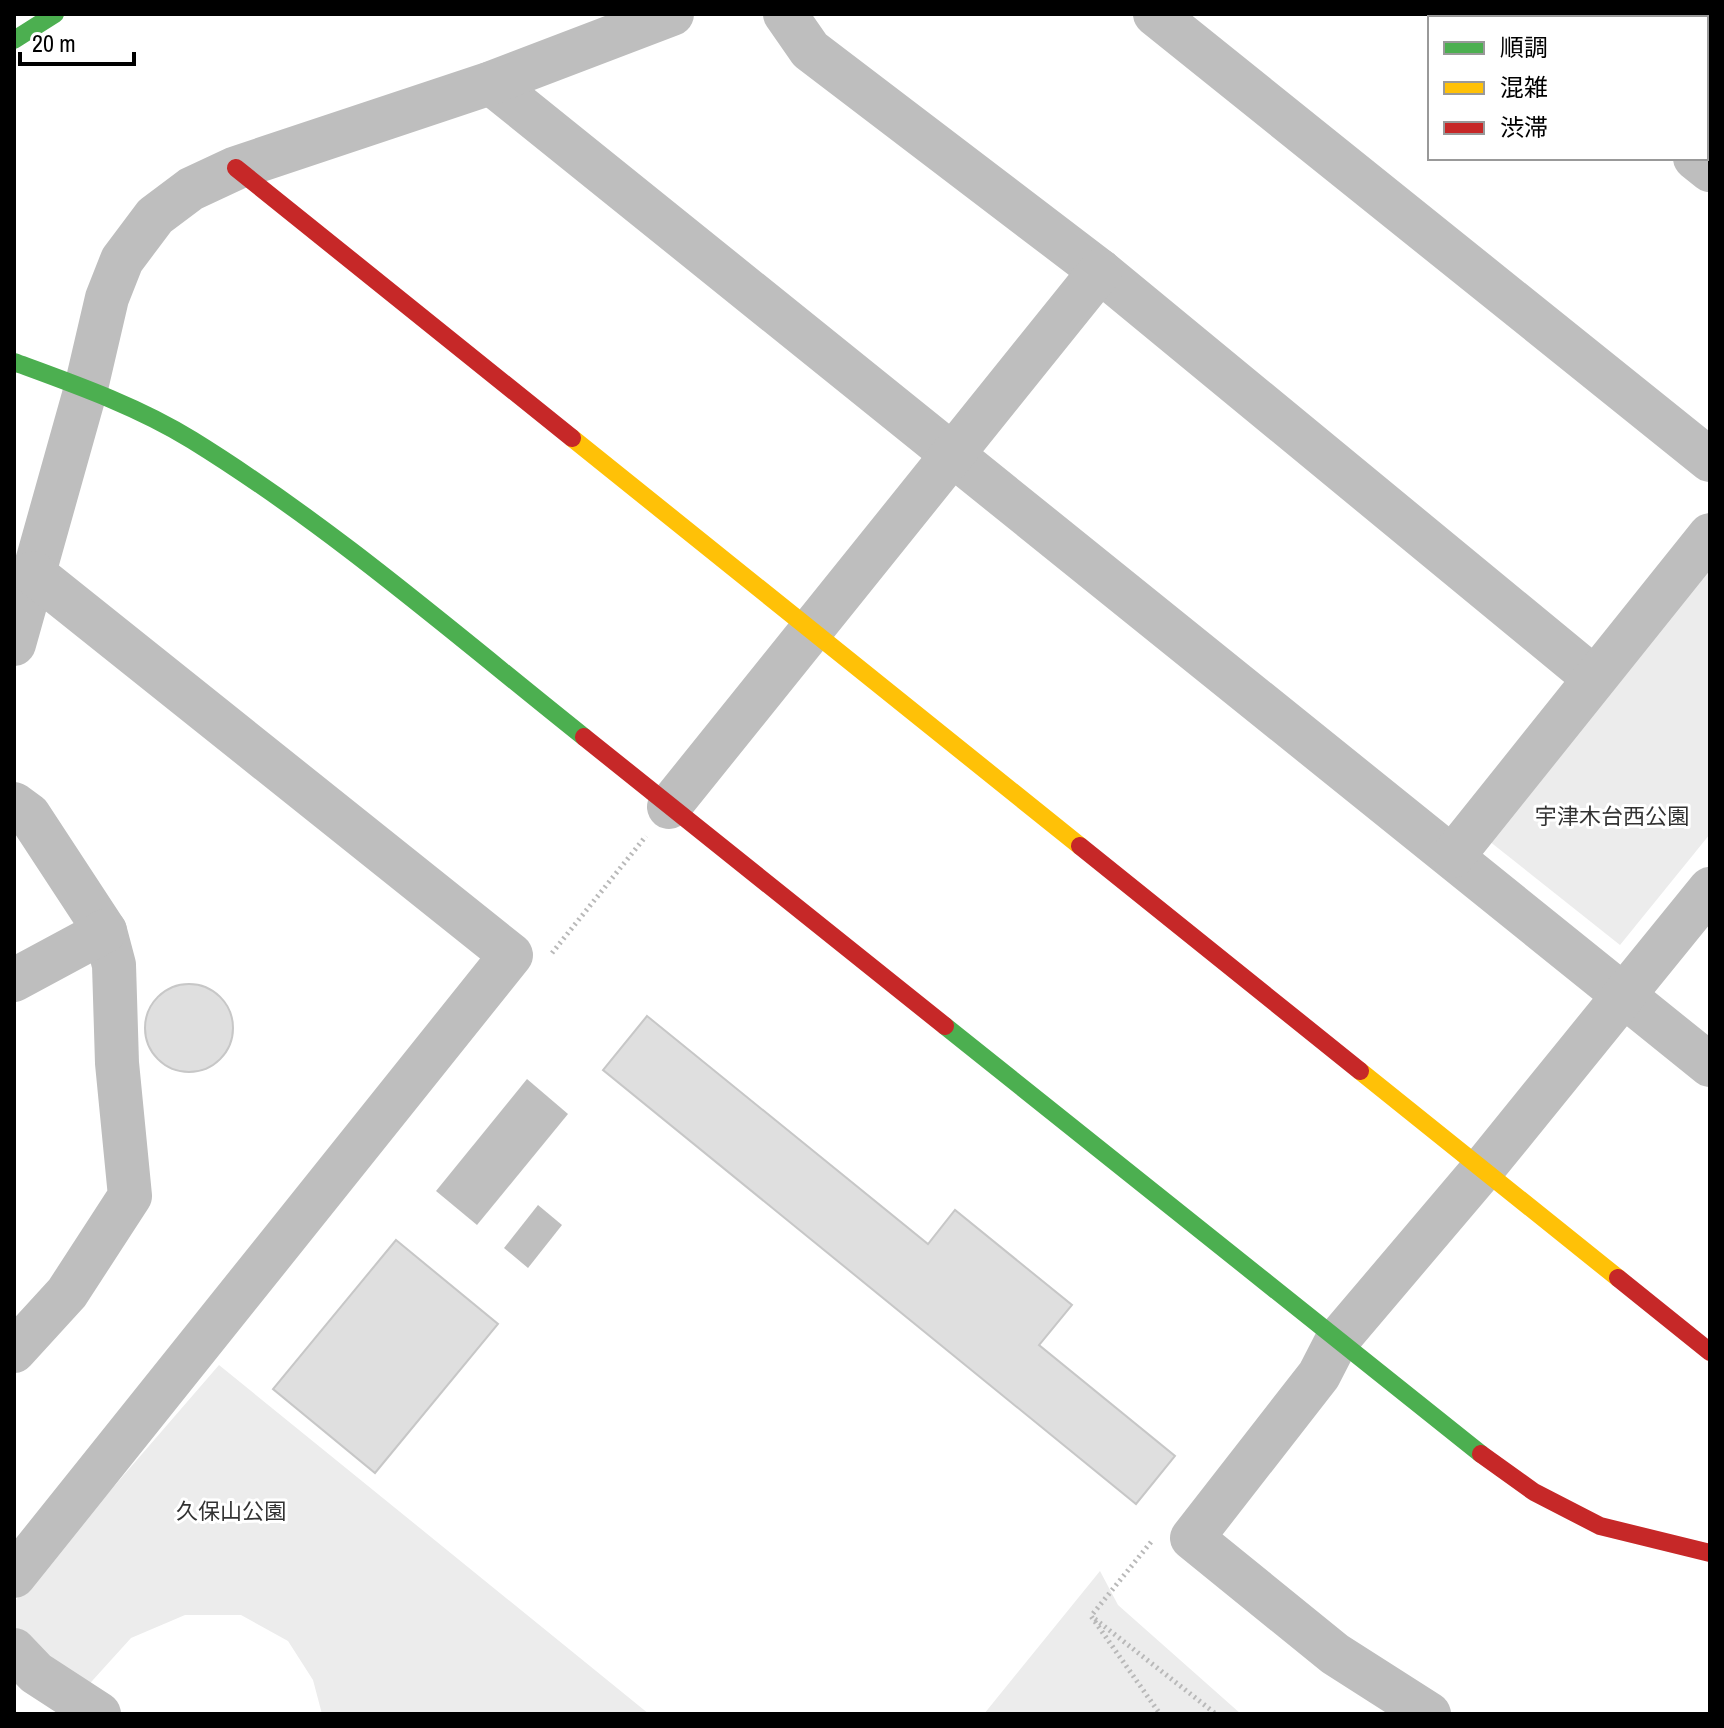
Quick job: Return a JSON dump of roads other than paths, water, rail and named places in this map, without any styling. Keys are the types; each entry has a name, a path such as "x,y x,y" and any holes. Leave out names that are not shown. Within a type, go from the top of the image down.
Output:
{"street":[{"path":"14,40 55,14"},
{"path":"14,644 86,388 107,298 122,260 138,237 173,201 236,168 491,83 672,14"},
{"path":"785,14 810,50 1100,271 1594,678"},
{"path":"1155,14 1710,460"},
{"path":"491,83 1710,1065"},
{"path":"236,168 1710,1352"},
{"path":"669,807 1100,271"},
{"path":"14,362 86,388 190,439 336,539 1336,1342 1534,1492 1600,1526 1710,1553"},
{"path":"1453,856 1710,535"},
{"path":"14,1576 511,955 33,573"},
{"path":"14,804 29,815 105,931 114,965 117,1063 130,1196 67,1293 14,1351"},
{"path":"1429,1714 1335,1654 1192,1538 1319,1375 1336,1342 1482,1170 1710,889"},
{"path":"14,980 105,931"},
{"path":"21,1667 99,1714"}],"park label":[{"name":"宇津木台西公園","path":"1612,816"},
{"name":"久保山公園","path":"231,1511"}]}
